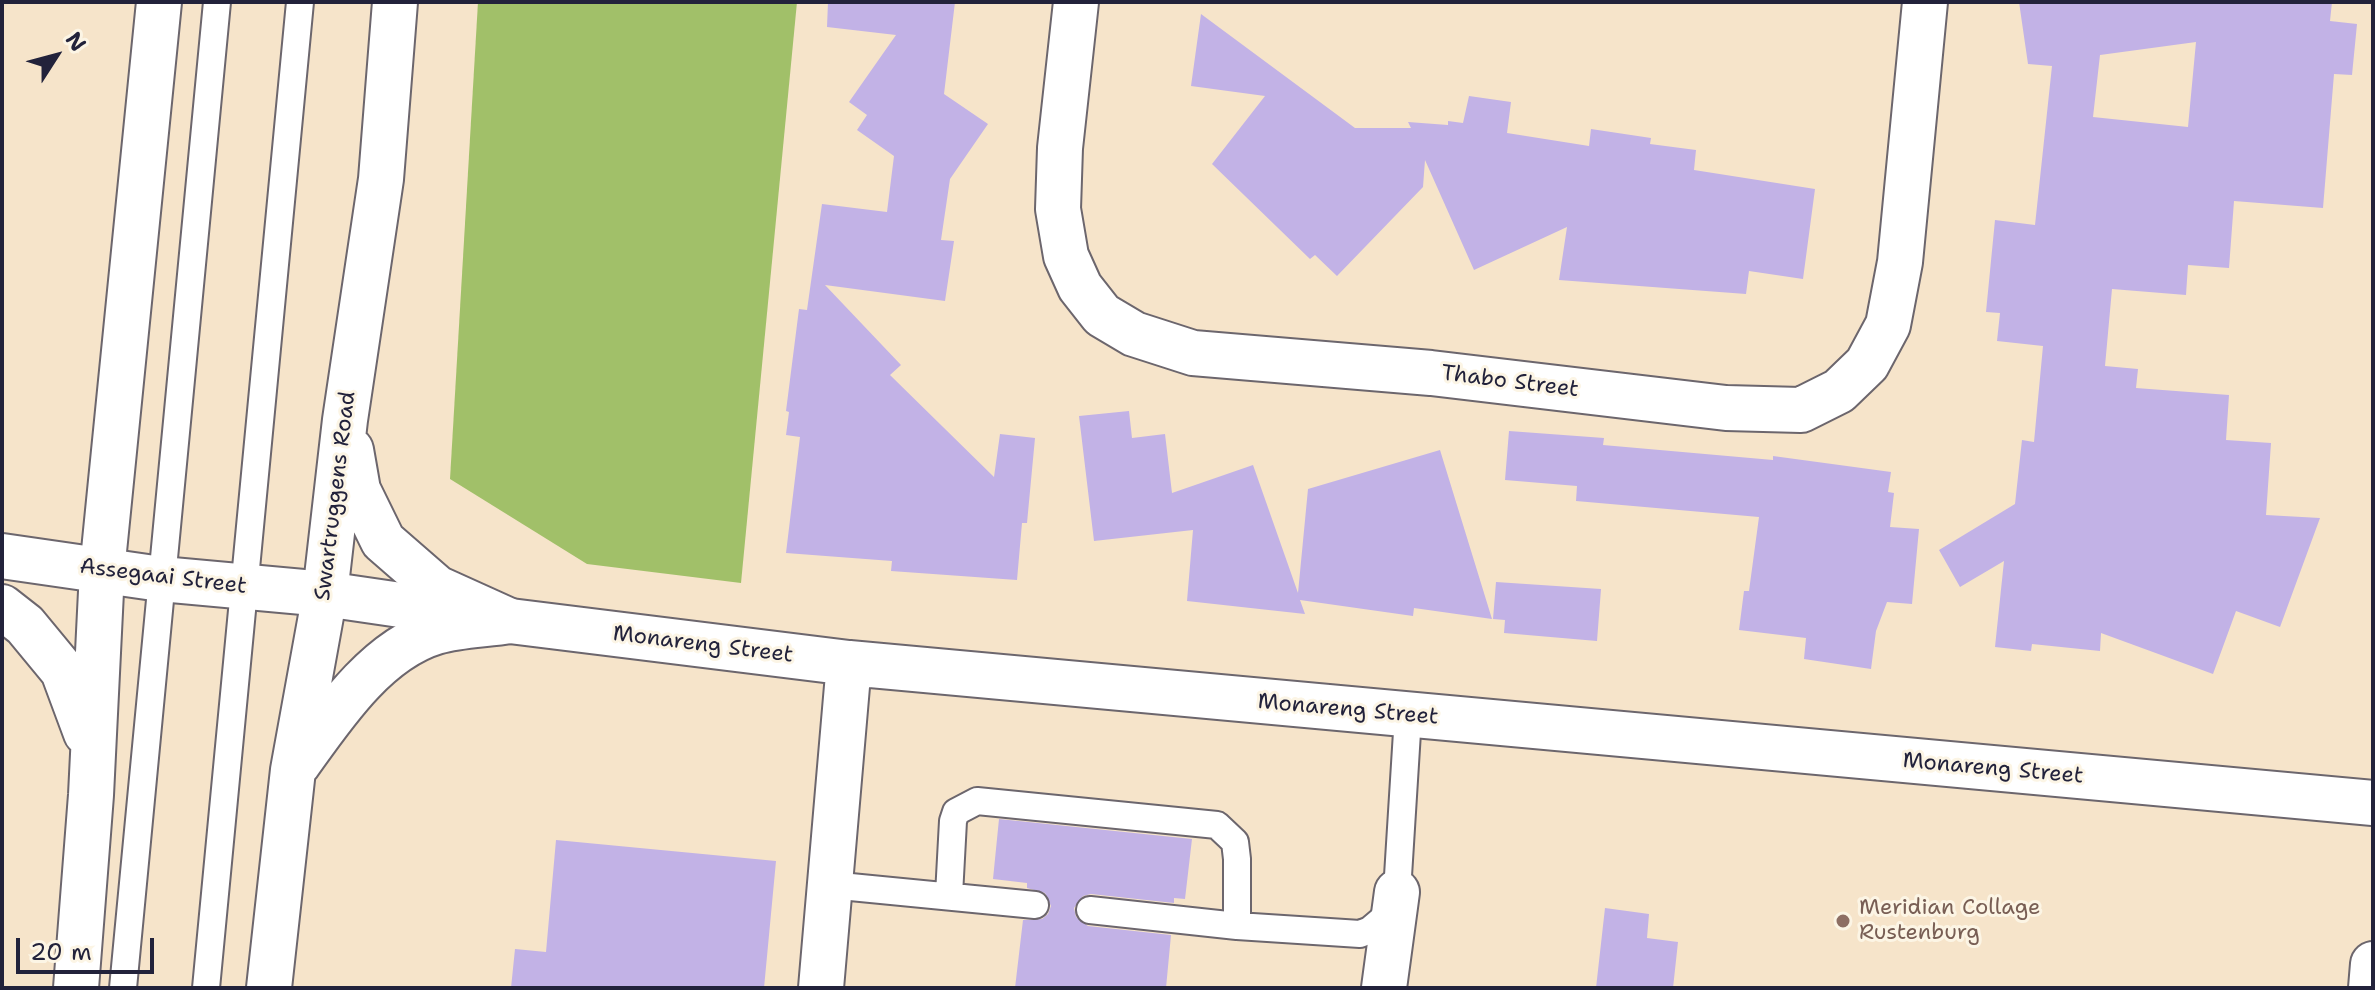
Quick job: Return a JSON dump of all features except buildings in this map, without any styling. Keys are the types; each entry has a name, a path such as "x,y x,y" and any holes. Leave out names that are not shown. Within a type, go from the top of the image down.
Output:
{"street":[{"path":"76,988 91,795 102,571 159,2"},
{"name":"Swartruggens Road","path":"269,988 293,770 325,594 345,420 381,179 395,2"},
{"name":"Thabo Street","path":"1076,2 1060,148 1058,209 1066,256 1080,287 1102,315 1134,334 1193,353 1431,373 1726,408 1801,410 1839,391 1867,364 1888,325 1900,262 1925,2"},
{"path":"345,420 358,490 383,541 437,588 510,621"},
{"name":"Assegaai Street","path":"2,556 161,579 325,594"},
{"name":"Monareng Street","path":"325,594 510,621 849,663 2373,803"},
{"path":"2,607 25,625 63,671 85,726 91,795"},
{"path":"293,770 347,697 403,645 437,631 510,621"},
{"path":"821,988 849,663"},
{"path":"1384,988 1397,892"},
{"path":"2371,988 2373,964"}],"lane":[{"path":"123,988 217,2"},
{"path":"206,988 300,2"},
{"path":"1090,910 1237,926 1360,934 1370,930 1383,919 1397,892 1408,716"},
{"path":"949,895 953,821 956,812 977,801 1217,825 1235,842 1237,926"},
{"path":"830,885 1035,905"}],"green space":[{"path":"478,2 797,2 741,583 587,564 450,479"}],"place":[{"name":"Meridian Collage Rustenburg","path":"1843,921"}]}
